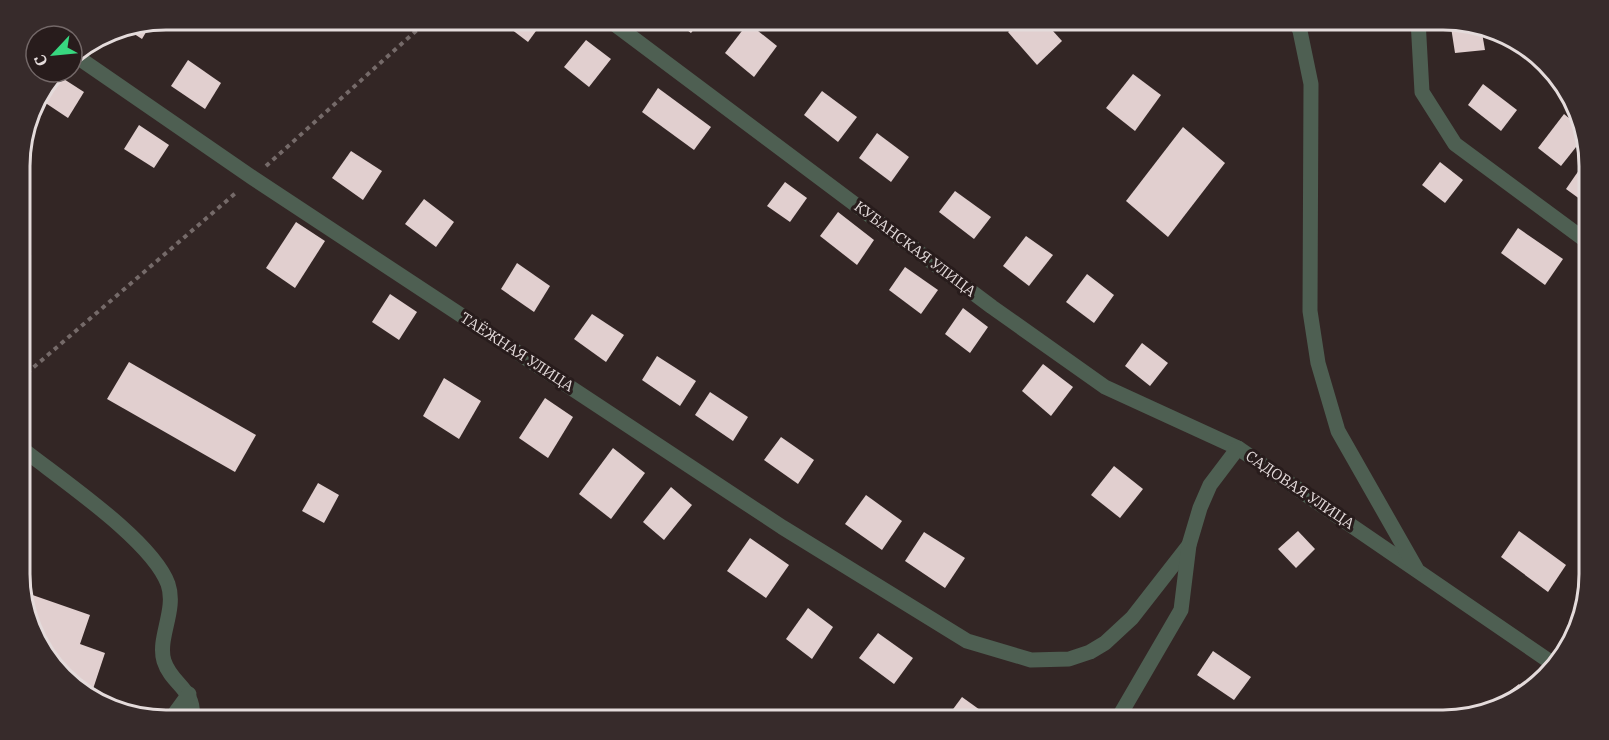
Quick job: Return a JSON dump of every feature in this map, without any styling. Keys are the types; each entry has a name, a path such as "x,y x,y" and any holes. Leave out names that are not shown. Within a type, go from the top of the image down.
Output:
{"street":[{"name":"КУБАНСКАЯ УЛИЦА","path":"622,30 992,307 1105,387 1238,448"},
{"path":"1300,30 1311,84 1310,311 1318,363 1338,431 1417,570"},
{"path":"1419,30 1422,92 1455,144 1579,236"},
{"name":"ТАЁЖНАЯ УЛИЦА","path":"84,62 253,178 782,527 967,641 1030,660 1069,659 1090,652 1105,643 1132,618 1190,545"},
{"name":"САДОВАЯ УЛИЦА","path":"1123,710 1181,610 1190,545 1200,508 1210,485 1238,448 1548,660"},
{"path":"30,454 139,541 159,566 168,584 171,602 162,651 164,662 189,694 193,710"},
{"path":"177,710 189,694"}],"path":[{"path":"30,370 253,178 417,30"}],"building":[{"path":"512,30 537,30 528,42"},
{"path":"743,30 757,30 777,46 754,77 725,53"},
{"path":"1010,30 1052,30 1062,41 1037,65 1008,32"},
{"path":"1451,30 1483,36 1485,50 1455,53"},
{"path":"146,32 142,39 134,34"},
{"path":"586,40 611,59 589,87 564,67"},
{"path":"188,60 221,83 205,109 171,86"},
{"path":"1133,74 1161,95 1135,131 1106,108"},
{"path":"57,84 72,84 84,92 68,118 46,103"},
{"path":"1483,84 1517,110 1501,131 1468,105"},
{"path":"658,88 711,127 694,150 642,112"},
{"path":"822,91 857,117 838,142 804,115"},
{"path":"1564,114 1571,119 1577,145 1561,166 1538,148"},
{"path":"139,125 169,145 154,168 124,149"},
{"path":"1183,127 1225,163 1168,237 1126,201"},
{"path":"877,133 909,157 891,182 859,158"},
{"path":"351,151 382,171 363,200 332,178"},
{"path":"1440,162 1463,180 1445,203 1422,185"},
{"path":"1579,170 1579,198 1566,189"},
{"path":"785,182 807,198 790,222 767,206"},
{"path":"955,191 991,217 974,239 939,212"},
{"path":"424,199 454,222 436,247 405,224"},
{"path":"838,212 874,240 857,265 820,236"},
{"path":"296,222 325,241 295,288 266,268"},
{"path":"1518,228 1563,259 1545,285 1501,253"},
{"path":"1026,236 1053,255 1029,286 1003,266"},
{"path":"517,263 550,286 534,312 501,289"},
{"path":"905,267 938,290 921,314 889,290"},
{"path":"1087,274 1114,295 1094,323 1066,302"},
{"path":"390,294 417,312 399,340 372,322"},
{"path":"963,308 988,327 970,353 945,334"},
{"path":"592,314 624,335 606,362 574,339"},
{"path":"1142,343 1168,363 1150,386 1125,366"},
{"path":"657,356 696,381 680,406 642,380"},
{"path":"129,362 256,435 235,472 107,399"},
{"path":"1043,364 1073,387 1051,416 1022,391"},
{"path":"444,378 481,401 459,439 423,416"},
{"path":"710,392 748,417 733,441 695,415"},
{"path":"545,398 573,417 548,458 519,438"},
{"path":"781,437 814,460 798,484 764,460"},
{"path":"613,448 645,473 611,519 579,494"},
{"path":"1114,466 1143,489 1120,518 1091,495"},
{"path":"318,483 339,495 324,523 302,511"},
{"path":"671,487 692,505 664,540 643,522"},
{"path":"866,495 902,521 882,550 845,524"},
{"path":"1298,531 1315,549 1296,568 1278,549"},
{"path":"1519,531 1566,565 1548,592 1501,557"},
{"path":"924,532 965,558 945,588 905,561"},
{"path":"750,538 789,565 766,598 727,571"},
{"path":"32,595 90,615 80,644 105,653 93,689 70,670 48,642 40,626"},
{"path":"808,608 833,627 812,659 786,639"},
{"path":"878,633 913,658 894,684 859,658"},
{"path":"1213,651 1251,677 1234,700 1197,675"},
{"path":"1519,684 1520,686 1519,687 1505,695"},
{"path":"962,697 980,710 952,710"}]}
